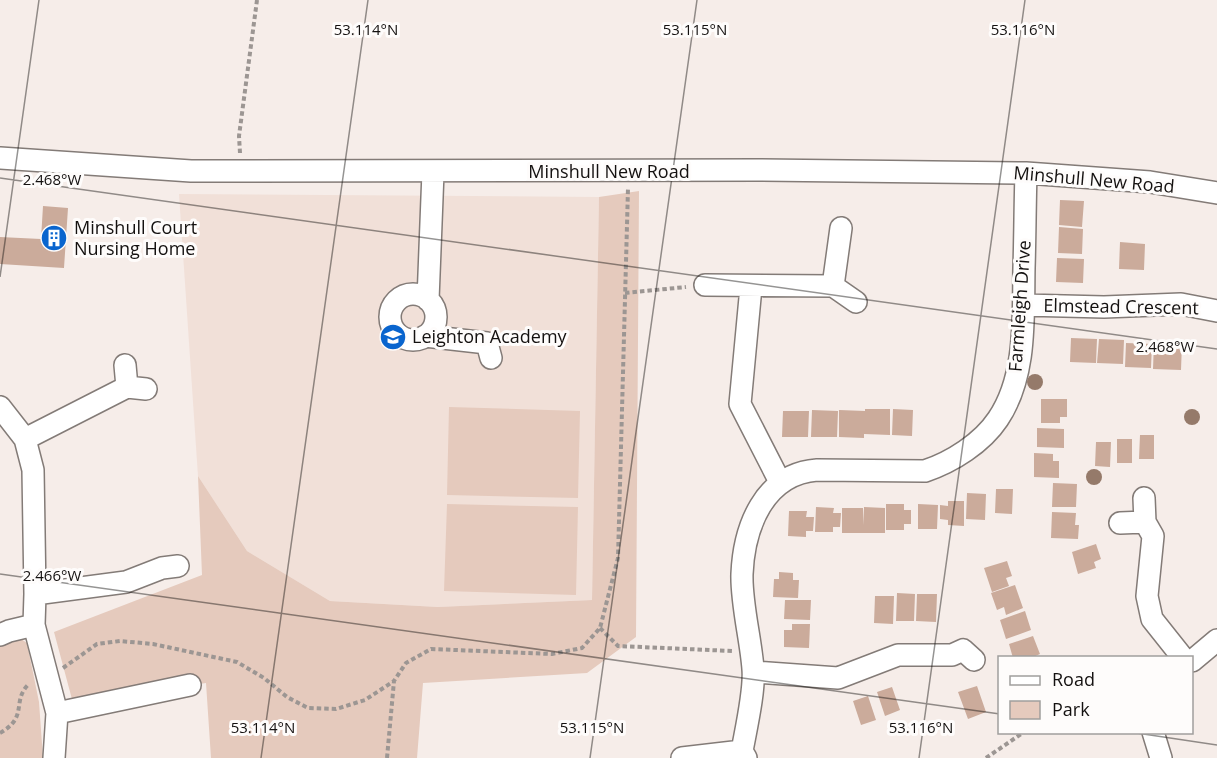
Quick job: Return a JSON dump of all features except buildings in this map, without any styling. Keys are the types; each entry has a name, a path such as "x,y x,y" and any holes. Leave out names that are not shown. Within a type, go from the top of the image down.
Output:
{"street":[{"name":"Minshull New Road","path":"0,158 169,170 240,171 1026,172 1150,182 1217,193"},
{"path":"428,300 414,294 399,299 391,311 392,327 403,337 418,339 430,332 435,319 435,312 428,300 433,172"},
{"name":"Farmleigh Drive","path":"682,758 744,755 753,662 742,576 746,541 760,505 780,482 802,472 813,471 925,471 949,461 966,450 986,435 999,418 1011,396 1019,364 1024,305 1026,172"},
{"path":"833,286 841,228"},
{"path":"705,285 833,286 856,302"},
{"path":"751,287 740,404 780,482"},
{"name":"Elmstead Crescent","path":"1024,305 1104,307 1181,304 1217,311"},
{"path":"425,336 487,343 491,358"},
{"path":"25,439 137,388 125,365"},
{"path":"0,407 25,439 33,470 34,626 57,713 54,758"},
{"path":"1144,498 1145,522 1153,536 1147,596 1152,619 1182,656"},
{"path":"1120,522 1145,522"},
{"path":"35,594 126,582 151,572 178,566"},
{"path":"0,635 34,626"},
{"path":"1193,659 1217,640"},
{"path":"753,662 838,678 898,655 952,655 965,648"},
{"path":"57,713 190,685"},
{"path":"1154,734 1161,758"}],"path":[{"path":"240,171 239,136 257,0"},
{"path":"0,733 11,726 18,716 21,692 28,684 76,661 97,644 120,641 153,644 237,662 264,678 287,698 308,708 336,709 365,700 394,681 406,663 431,649 552,654 582,648 600,628 618,558 630,172"},
{"path":"625,293 705,285"},
{"path":"600,628 618,646 753,662"},
{"path":"387,758 394,681"},
{"path":"986,758 1021,734"}],"shaded area":[{"name":"Leighton Academy","path":"179,194 599,197 592,600 438,607 330,601 247,551 198,476"}],"green space":[{"path":"639,191 636,637 587,673 423,683 417,758 211,758 206,683 73,703 54,632 202,575 198,476 247,551 330,601 438,607 592,600 599,197"},
{"path":"449,407 580,411 578,498 447,495"},
{"path":"447,504 578,507 576,595 444,591"},
{"path":"18,637 27,643 39,702 43,758 0,758 0,644"}],"place":[{"name":"Minshull Court Nursing Home","path":"54,238"},
{"name":"Leighton Academy","path":"393,337"}]}
